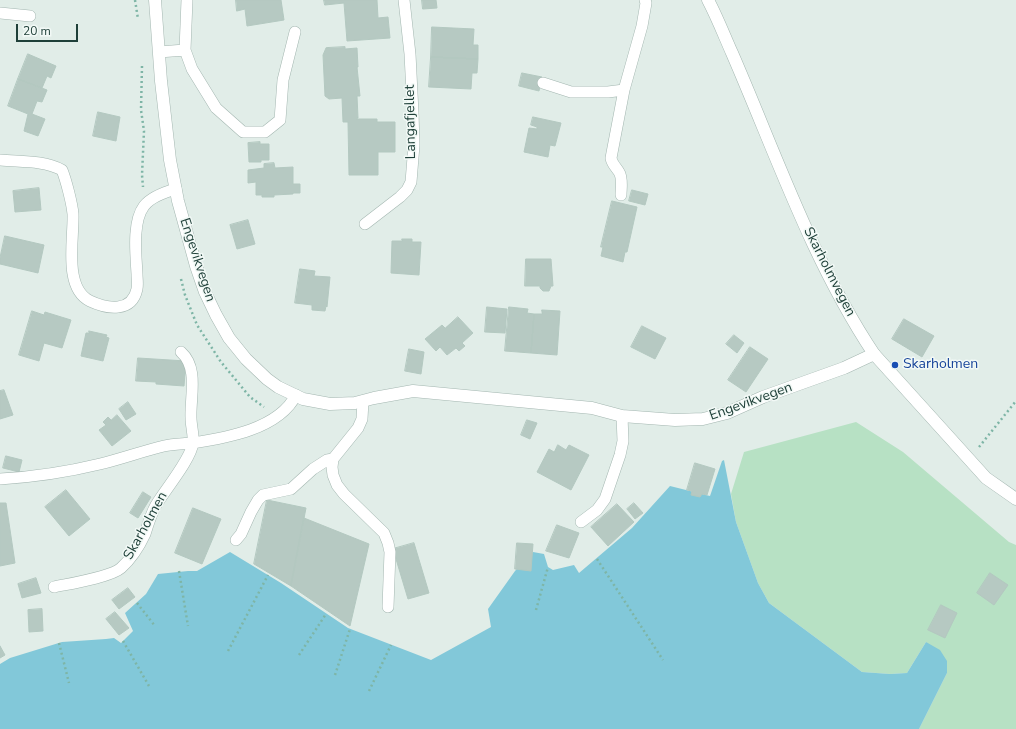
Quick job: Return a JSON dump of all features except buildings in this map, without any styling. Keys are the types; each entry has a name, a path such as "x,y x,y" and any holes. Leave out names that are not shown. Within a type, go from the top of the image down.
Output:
{"street":[{"name":"Engevikvegen","path":"155,0 170,160 196,266 205,292 229,338 246,359 272,383 296,395 317,402 330,404 356,403 413,391 592,408 622,416 675,420 703,419 727,413 763,397 844,368 874,354"},
{"name":"Skarholmvegen","path":"708,0 756,108 799,214 844,305 874,354 986,478 1016,499"}],"lane":[{"path":"187,0 185,50 192,69 216,108 243,132 265,132 280,120 283,80 295,32"},
{"name":"Langafjellet","path":"365,224 400,197 407,190 411,182 414,145 413,114 410,54 404,0"},
{"path":"621,195 620,173 612,163 611,158 624,90 642,26 646,3 645,0"},
{"path":"0,13 30,16"},
{"path":"159,52 185,50"},
{"path":"543,83 571,92 608,92 624,90"},
{"path":"0,160 37,162 54,166 62,170 73,212 72,272 79,291 84,297 98,305 110,307 120,308 129,304 134,299 137,288 136,245 138,218 144,205 161,193 176,189"},
{"path":"182,352 190,363 192,377 191,419 193,442"},
{"path":"0,478 55,473 100,464 166,446 232,436 259,426 280,415 292,404 296,395"},
{"path":"363,401 362,419 358,428 334,459 332,467 333,476 344,494 384,533 390,552 388,607"},
{"path":"581,522 598,510 605,499 620,455 623,441 622,416"},
{"name":"Skarholmen","path":"54,587 92,579 119,570 124,565 132,556 144,536 155,507 186,460 193,442"},
{"path":"236,540 241,534 258,500 263,494 291,489 314,469 327,460 334,459"}],"path":[{"path":"135,0 139,26"},
{"path":"141,61 141,110 144,131 142,175 144,205"},
{"path":"969,460 1016,401"},
{"path":"597,559 664,660"},
{"path":"536,610 548,567"},
{"path":"179,571 188,626"},
{"path":"228,652 268,575"},
{"path":"137,603 155,626"},
{"path":"299,655 326,614"},
{"path":"335,675 350,630"},
{"path":"123,641 149,686"},
{"path":"59,643 70,683"},
{"path":"369,691 391,645"}],"green space":[{"path":"856,422 903,452 1009,542 1016,545 1016,729 919,729 947,673 926,642 907,673 890,674 862,672 769,603 758,583 736,522 731,494 744,452"}],"water":[{"path":"724,460 736,522 758,583 769,603 862,672 890,674 907,673 926,642 940,650 947,661 947,673 919,729 0,729 0,664 10,658 62,642 114,638 121,643 133,631 125,613 146,594 158,574 197,571 230,552 281,583 348,628 431,660 491,627 488,609 515,571 533,552 544,554 548,567 553,570 574,565 579,573 632,528 670,486 710,496 722,461"}],"place":[{"name":"Skarholmen","path":"895,365"}]}
